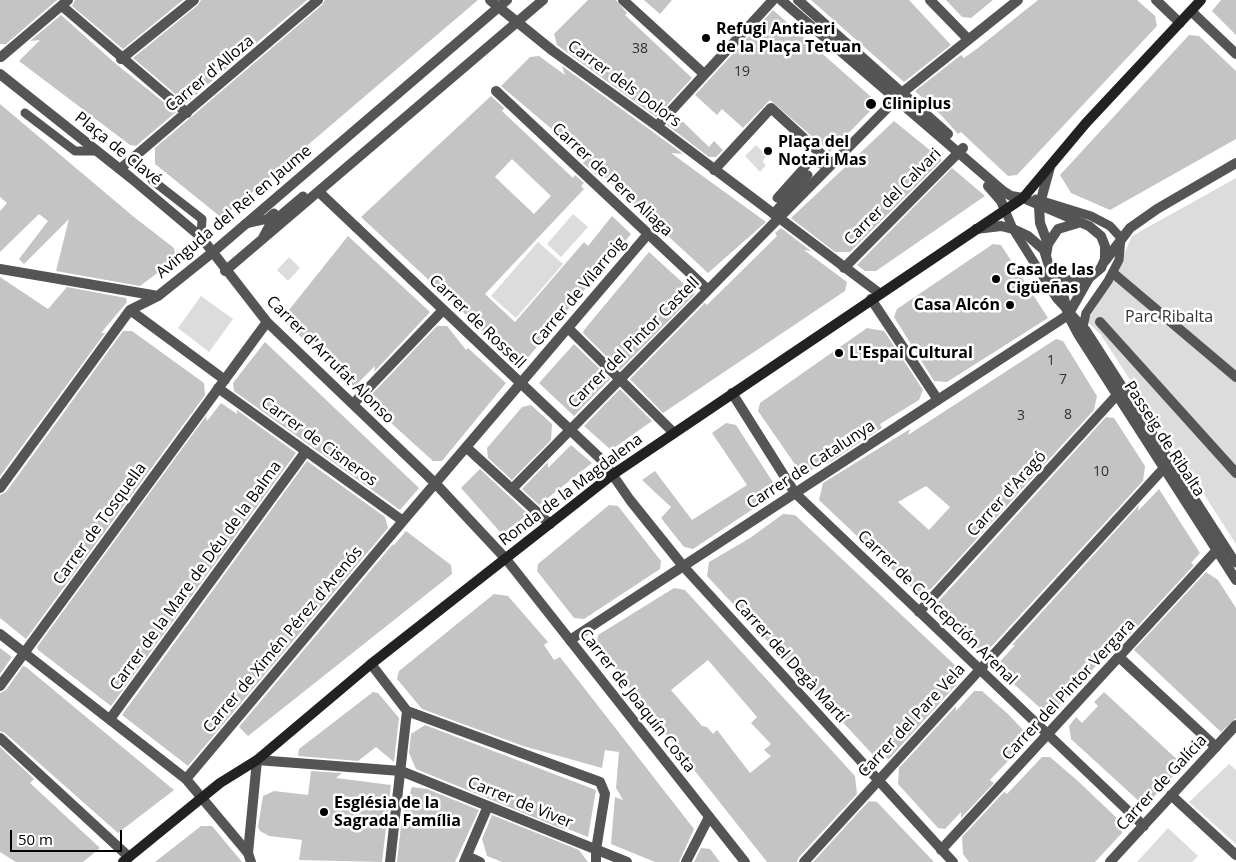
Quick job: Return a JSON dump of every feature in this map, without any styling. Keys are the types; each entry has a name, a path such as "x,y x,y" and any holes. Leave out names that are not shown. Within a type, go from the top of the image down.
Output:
{"main road":[{"name":"Ronda de la Magdalena","path":"126,859 203,797 257,760 371,664 612,475 1022,198 1052,162 1201,0"}],"street":[{"path":"121,59 194,0"},
{"name":"Carrer d'Alloza","path":"120,169 318,0"},
{"path":"490,0 498,8 518,21"},
{"name":"Avinguda del Rei en Jaume","path":"130,310 158,296 213,252 507,0"},
{"path":"225,271 259,244 543,0"},
{"path":"624,0 704,74"},
{"path":"657,126 773,0 897,97"},
{"path":"781,0 897,97 959,152 1022,198 1040,203 1095,230 1101,236 1105,252 1100,268"},
{"path":"798,0 897,97"},
{"path":"930,0 968,39"},
{"name":"Carrer del Pintor Castell","path":"512,489 708,290 776,216 831,165 897,97 1018,0"},
{"path":"1156,0 1180,23"},
{"path":"0,58 65,3 121,59 187,113"},
{"path":"1191,11 1236,54"},
{"name":"Carrer dels Dolors","path":"518,21 553,51 657,126 714,170"},
{"name":"Plaça de Clavé","path":"0,74 120,169 201,238 213,252"},
{"name":"Carrer de Pere Aliaga","path":"496,91 708,290"},
{"path":"831,165 771,108 714,170 844,268 875,296 938,400"},
{"path":"959,152 1001,201 1005,210"},
{"name":"Carrer del Calvari","path":"844,268 959,152"},
{"path":"1048,260 1048,244 1040,223 1040,203 1052,162"},
{"path":"1068,311 1089,278 1100,268 1130,228 1157,209 1236,163"},
{"name":"Carrer de Rossell","path":"319,192 570,430 603,462 612,475"},
{"path":"1048,244 1058,229 1073,223 1081,223"},
{"name":"Ronda de la Magdalena","path":"975,229 1001,226 1013,229"},
{"path":"1013,229 1041,246 1055,272 1071,281 1089,278"},
{"name":"Carrer de Vilarroig","path":"435,483 648,234"},
{"name":"Carrer d'Arrufat Alonso","path":"213,252 225,271 267,322 435,483 506,558"},
{"name":"Passeig de Ribalta","path":"1048,260 1056,284 1063,294 1068,311 1117,395 1236,580"},
{"path":"0,269 158,296"},
{"path":"1113,273 1236,377"},
{"path":"0,488 130,310 222,384 267,322"},
{"path":"353,404 443,310"},
{"name":"Carrer de Catalunya","path":"570,640 938,400 1068,311"},
{"path":"1100,322 1236,473"},
{"path":"568,328 674,433"},
{"name":"Carrer de Cisneros","path":"222,384 306,452 402,521"},
{"name":"Carrer de Tosquella","path":"0,686 222,384"},
{"name":"Carrer de Concepción Arenal","path":"732,393 795,493 1144,826"},
{"name":"Carrer d'Aragó","path":"919,612 1117,395"},
{"path":"466,447 550,524"},
{"name":"Carrer de la Mare de Déu de la Balma","path":"110,719 306,452"},
{"name":"Carrer del Pare Vela","path":"804,862 1164,468"},
{"name":"Carrer del Degà Martí","path":"612,475 683,566 953,862"},
{"name":"Carrer de Ximén Pérez d'Arenós","path":"186,779 435,483"},
{"name":"Carrer del Pintor Vergara","path":"942,850 1217,550"},
{"name":"Carrer de Joaquín Costa","path":"506,558 745,862"},
{"path":"0,634 186,779 203,797 249,858"},
{"path":"1119,657 1216,747"},
{"path":"371,664 408,710 600,782 606,794 596,850 596,862"},
{"path":"390,862 408,710"},
{"name":"Carrer de Galícia","path":"1110,862 1236,725"},
{"path":"0,738 126,859"},
{"path":"249,858 257,760"},
{"name":"Carrer de Viver","path":"257,760 402,771 626,862"},
{"path":"1171,795 1236,854"},
{"path":"480,862 466,859 488,806"},
{"path":"686,862 709,817"}],"lane":[{"path":"25,112 75,151 96,151"},
{"path":"777,198 812,160 831,165"},
{"path":"776,216 808,176"},
{"path":"152,180 202,219 201,238"},
{"path":"245,224 267,220 301,194 270,224 259,244"},
{"path":"1040,203 1092,216 1110,226 1121,238 1121,252 1113,273 1086,313 1083,327"},
{"name":"Passeig de Ribalta","path":"1005,210 1013,229 1057,298 1083,327 1236,563"}],"green space":[{"path":"756,145 766,155 763,162 766,165 760,172 745,156"},
{"name":"Parc Ribalta","path":"1236,178 1236,544 1101,335 1087,321 1111,284 1132,236"},
{"path":"573,214 588,227 561,257 547,244"},
{"path":"538,242 563,264 516,318 491,296"},
{"path":"289,257 300,268 288,281 277,270"},
{"path":"201,296 233,319 209,352 178,328"},
{"path":"1229,764 1236,770 1236,844 1189,802"},
{"path":"1168,828 1198,856 1192,862 1137,862"}],"building":[{"path":"0,0 57,0 6,44 0,44"},
{"path":"75,0 183,0 123,49 72,6"},
{"path":"201,0 307,0 186,103 133,58 198,5"},
{"path":"325,0 478,0 222,218 155,164 155,148 322,5"},
{"path":"588,0 616,0 627,13 625,15 692,78 656,117 557,45 554,34"},
{"path":"644,0 672,0 660,14"},
{"path":"811,0 909,0 951,45 904,82"},
{"path":"946,0 993,0 971,18 962,17"},
{"path":"1038,0 1137,0 1155,16 1157,26 1017,175 1008,176 961,132 958,134 915,91 961,55 964,58 978,48"},
{"path":"1221,0 1236,0 1236,35 1212,11"},
{"path":"773,10 878,103 830,152 770,100 743,128 722,109 717,115 695,95"},
{"path":"61,15 116,64 176,112 136,146 130,145 19,61 40,40 30,41"},
{"path":"1189,35 1199,36 1236,71 1236,139 1110,210 1071,193 1060,175"},
{"path":"539,56 565,75 562,66 653,132 683,154 671,153 766,222 708,273 599,172 596,175 583,163 586,159 501,86 530,57"},
{"path":"491,96 504,108 502,111 573,178 575,175 584,183 581,186 584,189 485,294 515,322 584,242 588,246 612,216 631,234 521,366 361,217","holes":["512,159 551,196 534,214 495,177"]},
{"path":"0,104 134,217 174,248 176,259 140,286 56,271 69,219 24,264 19,259 48,221 39,214 0,252 0,211 7,203 0,197"},
{"path":"676,115 709,147 714,141 723,150 716,157 709,157 667,125"},
{"path":"894,121 942,160 850,252 835,252 791,218"},
{"path":"952,168 985,196 876,271 865,271 857,265"},
{"path":"781,228 811,251 804,250 847,282 845,291 663,413 630,379 705,303 707,305 777,236 775,233"},
{"path":"348,236 430,312 374,372 375,366 354,387 286,323 285,315"},
{"path":"993,244 1001,245 1048,318 947,382 934,381 894,317 897,309"},
{"path":"649,252 695,294 620,370 583,333"},
{"path":"0,277 48,309 67,287 126,298 127,302 101,333 105,333 0,476"},
{"path":"437,326 447,326 466,350 468,348 506,383 442,461 433,461 370,404 371,395"},
{"path":"867,328 884,331 923,390 919,400 880,424 882,428 827,464 829,458 806,474 801,473 758,411 760,403"},
{"path":"123,331 132,331 204,383 205,395 26,639 0,618 0,495 6,492"},
{"path":"1056,339 1063,341 1097,396 1094,410 931,589 916,592 819,500 823,483 910,429 908,435","holes":["926,486 950,507 929,530 898,502"]},
{"path":"265,342 419,488 400,510 234,391 233,383"},
{"path":"574,344 610,379 574,416 539,383"},
{"path":"620,389 652,421 611,450 584,426"},
{"path":"221,403 237,414 237,410 296,453 111,706 38,650 37,647 206,416 207,421"},
{"path":"531,405 552,424 551,440 512,480 488,458 487,448 522,407"},
{"path":"1106,417 1114,418 1145,466 1143,481 991,647 976,648 937,612 937,603"},
{"path":"726,423 736,425 776,487 774,495 693,549 684,547 661,518 671,507 642,480 655,471 692,520 747,485 712,433"},
{"path":"571,445 592,463 539,505 522,489 548,462 548,468"},
{"path":"307,461 385,517 388,528 188,766 122,715"},
{"path":"480,469 528,514 502,534 461,488"},
{"path":"1159,489 1200,553 1191,563 1194,565 1124,641 1122,638 1049,716 995,667 1015,645 1012,645 1139,505 1138,511"},
{"path":"609,505 618,506 661,561 660,569 584,619 574,618 537,571 538,564"},
{"path":"783,514 795,515 958,668 957,684 889,759 875,757 707,576 709,562 750,538"},
{"path":"406,531 451,565 452,574 248,736 239,727"},
{"path":"1206,572 1218,580 1236,608 1236,718 1221,732 1134,650"},
{"path":"674,588 685,590 855,776 857,794 799,857 797,862 767,862 596,646 598,635","holes":["708,660 757,717 751,723 771,744 764,750 771,756 750,773 717,730 713,734 707,727 702,726 671,690"]},
{"path":"494,594 508,596 548,642 544,645 554,660 560,657 694,829 679,862 655,862 611,844 615,797 623,800 616,788 619,752 605,750 602,768 523,746 422,709 397,679 399,671"},
{"path":"0,648 12,657 0,674"},
{"path":"23,666 174,790 118,833 5,733 0,731 0,693 6,690"},
{"path":"974,691 982,691 1009,715 1025,732 1026,742 990,780 994,783 961,818 961,812 945,829 938,828 898,784 899,768 956,706 956,711"},
{"path":"373,692 378,693 399,718 394,762 376,747 358,761 298,756 299,749"},
{"path":"1104,692 1183,765 1148,803 1142,804 1071,739 1069,726 1076,717 1082,723 1098,706 1094,702"},
{"path":"425,725 596,790 588,837 563,827 565,830 416,769 409,753 411,734"},
{"path":"0,747 34,779 30,783 100,848 83,862 16,862 0,852"},
{"path":"1042,757 1050,757 1079,782 1122,823 1122,833 1095,862 969,862 963,854 962,837 1004,792 1007,794"},
{"name":"Església de la Sagrada Família","path":"311,771 342,773 336,778 391,785 382,862 299,860 302,840 269,836 260,831 258,827 263,796 274,791 308,795"},
{"path":"412,787 427,789 479,810 455,862 397,862 402,817"},
{"path":"869,801 877,802 934,862 813,862"},
{"path":"492,815 579,850 588,862 502,862 487,856 482,839"},
{"path":"201,826 212,826 242,862 155,862"},
{"path":"701,848 710,849 720,862 694,862"}],"place":[{"name":"Refugi Antiaeri de la Plaça Tetuan","path":"706,38"},
{"name":"Cliniplus","path":"871,104"},
{"name":"Plaça del Notari Mas","path":"768,151"},
{"name":"Casa de las Cigüeñas","path":"996,279"},
{"name":"Casa Alcón","path":"1010,305"},
{"name":"L'Espai Cultural","path":"839,353"},
{"name":"Església de la Sagrada Família","path":"324,812"}]}
